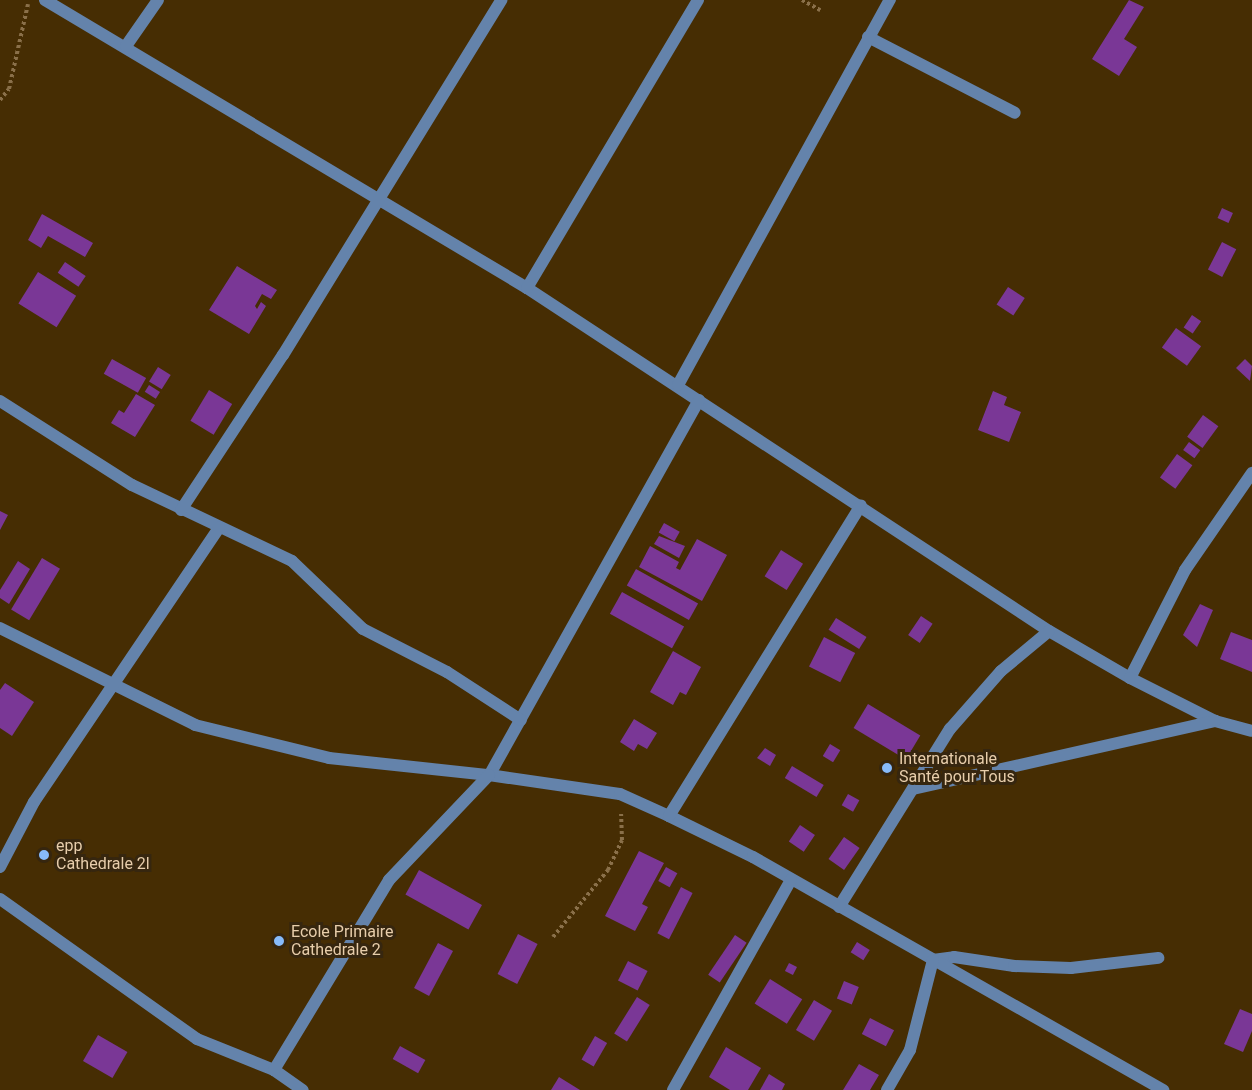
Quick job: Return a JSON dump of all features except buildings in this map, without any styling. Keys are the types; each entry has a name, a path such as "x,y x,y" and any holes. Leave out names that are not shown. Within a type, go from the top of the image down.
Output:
{"street":[{"path":"45,0 379,197 527,288 861,505 1049,631 1130,678 1215,721 1252,731"},
{"path":"126,46 158,0"},
{"path":"180,510 229,441 501,0"},
{"path":"527,288 698,0"},
{"path":"678,385 890,0"},
{"path":"868,37 1015,113"},
{"path":"274,1070 389,880 489,775 654,476 699,400"},
{"path":"0,401 132,485 180,510 292,561 363,629 447,672 521,720"},
{"path":"1130,678 1185,570 1252,473"},
{"path":"669,816 861,505"},
{"path":"0,867 34,802 219,528"},
{"path":"0,628 195,725 329,758 489,775 620,794 669,816 791,880 1163,1090"},
{"path":"839,907 950,729 1001,671 1049,631"},
{"path":"913,789 1215,721"},
{"path":"673,1090 791,880"},
{"path":"0,899 197,1039 274,1070 303,1090"},
{"path":"933,960 954,957 1014,966 1071,968 1110,967 1158,958"},
{"path":"887,1090 910,1050 933,960"}],"path":[{"path":"0,100 9,89 29,0"},
{"path":"802,0 820,10"},
{"path":"553,937 602,878 622,840 620,794"}],"place":[{"name":"Internationale Santé pour Tous","path":"887,768"},
{"name":"epp Cathedrale 2l","path":"44,855"},
{"name":"Ecole Primaire Cathedrale 2","path":"279,941"}]}
